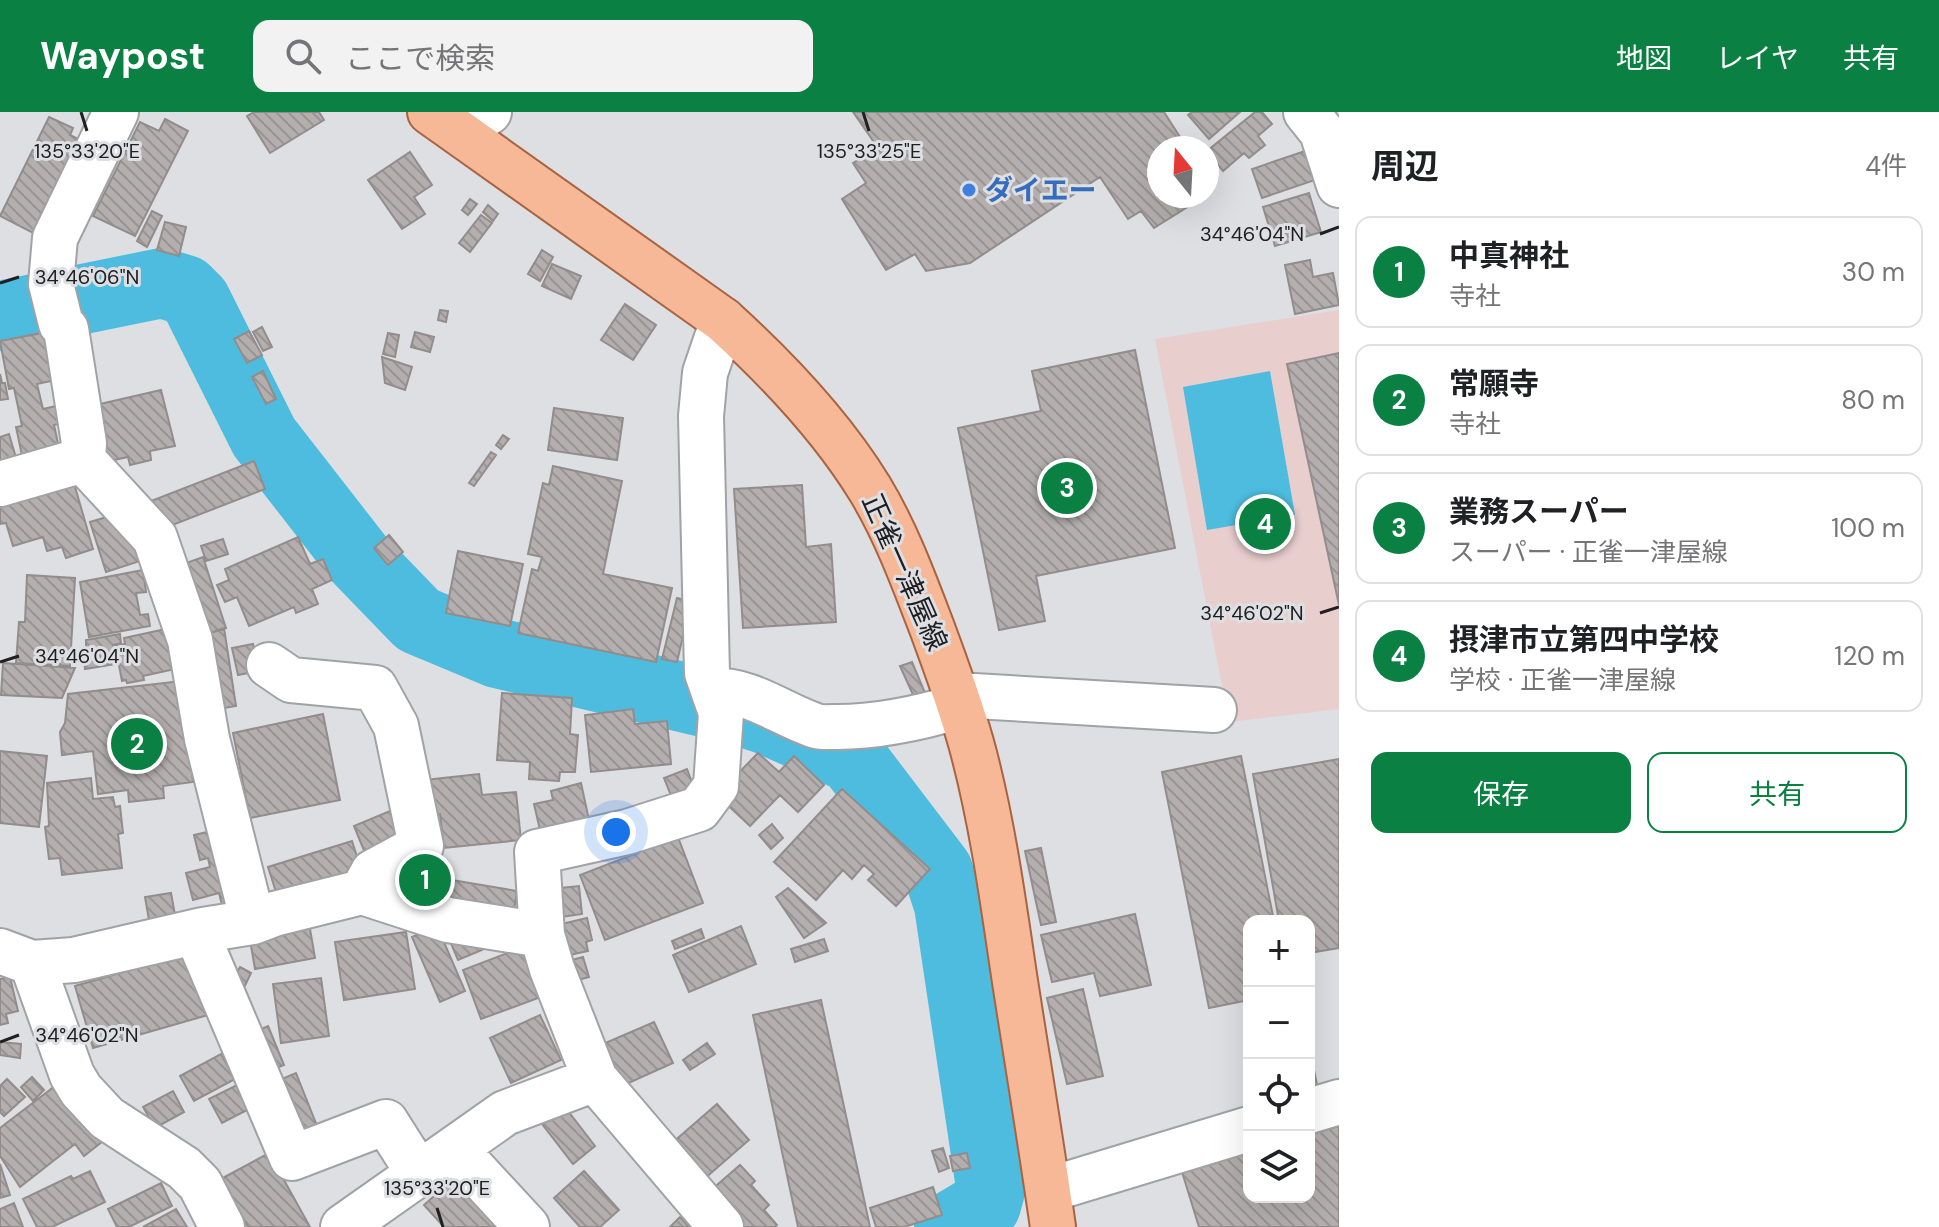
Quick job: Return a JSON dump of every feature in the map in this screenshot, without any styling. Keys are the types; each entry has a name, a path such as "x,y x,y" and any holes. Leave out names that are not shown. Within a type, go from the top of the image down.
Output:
{"main road":[{"name":"正雀一津屋線","path":"459,119 723,320 796,394 870,489 899,547 958,701 997,855 1050,1208"}],"street":[{"path":"116,112 55,238 51,284 66,329 84,443 83,460 155,538 190,640 207,739 253,922"},
{"path":"1306,112 1322,132 1339,185"},
{"path":"721,1227 595,1079 542,935 537,852 627,832 699,809 716,786 716,699 707,673 701,416 705,373 723,320"},
{"path":"0,484 83,460"},
{"path":"269,665 291,680 375,688 396,726 421,846 373,872 362,892"},
{"path":"716,699 726,690 768,703 816,727 864,727 921,718 958,701 1214,710"},
{"path":"222,1227 200,1184 184,1168 114,1124 81,1090 16,957 74,960 253,922 362,892 448,920 542,935"},
{"path":"196,932 292,1158 386,1122 419,1174"},
{"path":"343,1227 505,1113 595,1079"},
{"path":"1315,1109 1339,1102"},
{"path":"1050,1208 1244,1131"},
{"path":"455,1149 527,1227"}],"shaded area":[{"path":"1339,310 1339,709 1229,722 1155,339"}],"water":[{"path":"1270,371 1295,515 1207,530 1183,387"}],"building":[{"path":"254,112 319,112 324,120 270,153 247,116"},
{"name":"ダイエー","path":"853,112 1164,112 1179,136 1147,136 1147,208 1186,208 1154,228 1141,211 1128,219 1100,177 970,263 926,271 915,254 886,270 842,199 866,183 853,163 878,148"},
{"path":"1192,112 1240,112 1212,136 1206,136 1188,115"},
{"path":"1255,112 1262,112 1272,124 1258,136 1265,145 1249,158 1244,153 1223,171 1219,166 1219,141"},
{"path":"49,117 73,128 70,135 84,142 37,235 0,216"},
{"path":"165,119 188,131 135,236 93,216 140,122 159,131"},
{"path":"1305,151 1315,180 1262,198 1252,169"},
{"path":"410,152 432,185 414,197 425,214 402,229 368,180"},
{"path":"1309,193 1321,232 1275,246 1263,207"},
{"path":"470,199 477,204 468,215 462,210"},
{"path":"488,205 498,214 493,221 483,212"},
{"path":"152,211 162,216 147,247 137,241"},
{"path":"481,215 492,223 470,252 459,243"},
{"path":"165,222 186,227 179,256 157,250"},
{"path":"542,250 553,257 540,281 528,274"},
{"path":"1310,260 1313,277 1333,273 1339,305 1295,314 1285,265"},
{"path":"552,264 581,276 571,299 542,286"},
{"path":"625,304 656,325 633,360 601,340"},
{"path":"440,310 448,311 446,322 438,320"},
{"path":"262,327 272,347 263,351 253,332"},
{"path":"249,331 262,355 247,363 234,339"},
{"path":"47,332 60,379 37,384 43,409 65,404 63,423 54,425 60,453 23,460 16,427 22,426 14,388 9,389 0,341"},
{"path":"415,332 434,337 430,352 411,347"},
{"path":"388,333 399,335 395,357 383,354"},
{"path":"1135,350 1175,548 1036,576 1045,621 999,630 958,428 1041,411 1032,371"},
{"path":"1339,353 1339,605 1287,364"},
{"path":"382,357 412,367 405,390 385,383"},
{"path":"263,371 276,399 266,404 252,377"},
{"path":"0,374 2,383 5,383 8,399 0,400"},
{"path":"161,390 175,446 150,451 151,460 130,465 128,457 100,463 87,407"},
{"path":"554,408 623,418 617,460 548,450"},
{"path":"9,434 19,468 0,461 0,437"},
{"path":"503,435 509,439 501,449 496,445"},
{"path":"491,452 496,455 474,486 469,483"},
{"path":"254,461 265,489 162,529 151,501"},
{"path":"553,466 622,481 603,574 672,588 656,662 518,633 532,569 538,571 542,557 528,554 543,483 549,485"},
{"path":"71,473 93,549 66,558 62,547 47,551 43,537 13,546 6,523 0,524 0,494"},
{"path":"802,485 806,547 831,544 836,622 743,628 734,489"},
{"path":"117,514 143,560 106,572 90,522"},
{"path":"389,535 403,552 388,565 374,548"},
{"path":"298,537 310,564 323,559 332,580 312,589 318,604 296,613 294,607 249,626 237,597 225,602 217,585 229,580 225,569"},
{"path":"223,539 228,554 206,561 201,546"},
{"path":"458,551 523,564 510,626 446,613"},
{"path":"203,557 226,628 195,638 172,568"},
{"path":"143,570 146,592 136,593 140,615 148,614 150,626 89,637 80,582"},
{"path":"27,575 75,578 70,666 16,663 19,622 25,622"},
{"path":"677,598 691,601 677,662 662,659"},
{"path":"175,627 184,667 143,676 144,680 122,681 115,645 125,644 124,638"},
{"path":"224,628 236,706 206,711 195,638"},
{"path":"120,634 121,643 113,645 116,664 85,669 83,653 86,652 86,640"},
{"path":"253,644 258,671 238,675 232,648"},
{"path":"912,662 925,693 914,697 900,666"},
{"path":"3,663 75,668 62,698 1,695"},
{"path":"190,680 189,742 193,782 163,786 164,798 129,802 128,790 98,794 93,751 62,755 60,732 65,723 68,694"},
{"path":"502,693 572,698 570,734 578,735 575,772 560,772 559,781 529,779 530,762 497,760"},
{"path":"633,709 635,724 667,721 671,764 591,772 585,715"},
{"path":"323,714 340,800 250,818 233,733"},
{"path":"0,751 47,756 39,827 0,823"},
{"path":"758,753 779,772 794,756 824,785 798,812 780,795 750,826 717,795"},
{"path":"1241,756 1273,915 1243,915 1243,1001 1209,1008 1162,772"},
{"path":"1339,759 1339,948 1315,952 1315,915 1278,915 1253,774"},
{"path":"687,769 696,794 674,803 664,778"},
{"path":"479,774 482,795 516,792 521,840 444,848 440,814 428,815 425,780"},
{"path":"91,778 93,799 113,797 115,807 120,806 123,833 118,834 122,868 62,875 60,858 49,859 45,827 49,826 47,783"},
{"path":"581,783 589,820 540,830 534,804 553,800 551,791"},
{"path":"842,789 930,869 896,906 868,880 874,874 864,865 852,879 843,870 816,900 774,862"},
{"path":"402,806 417,843 369,863 354,826"},
{"path":"772,824 783,838 771,849 759,835"},
{"path":"220,829 237,901 222,905 219,893 193,900 186,873 210,867 208,858 200,860 194,835"},
{"path":"678,837 703,903 605,940 580,875"},
{"path":"352,841 361,869 277,895 268,867"},
{"path":"1041,848 1056,922 1041,925 1025,851"},
{"path":"437,868 440,884 417,889 414,874"},
{"path":"452,880 517,891 513,916 447,905"},
{"path":"579,886 582,914 554,918 551,889"},
{"path":"788,888 826,923 804,938 776,897"},
{"path":"171,893 175,915 149,920 145,897"},
{"path":"1135,914 1151,985 1100,996 1094,973 1052,982 1041,935"},
{"path":"587,918 592,940 586,942 588,951 560,957 553,926"},
{"path":"309,923 315,958 255,969 249,934"},
{"path":"437,926 465,991 440,1002 412,937"},
{"path":"741,926 756,964 689,992 673,955"},
{"path":"445,929 474,931 482,950 458,960"},
{"path":"701,929 704,938 675,949 672,941"},
{"path":"406,932 415,989 344,1000 335,942"},
{"path":"824,939 828,951 795,962 791,949"},
{"path":"531,944 549,994 481,1019 463,970"},
{"path":"197,951 215,1013 93,1048 75,986"},
{"path":"583,957 589,977 567,983 561,963"},
{"path":"240,967 251,973 243,990 231,984"},
{"path":"10,977 18,1011 6,1014 8,1023 0,1025 0,979"},
{"path":"321,978 329,1036 281,1043 273,984"},
{"path":"1083,989 1103,1076 1067,1084 1047,998"},
{"path":"821,1000 870,1227 798,1227 753,1015"},
{"path":"540,1015 561,1060 511,1083 490,1038"},
{"path":"654,1022 673,1063 622,1086 603,1044"},
{"path":"268,1026 284,1065 262,1074 246,1036"},
{"path":"0,1042 21,1044 20,1058 0,1055"},
{"path":"707,1043 715,1054 690,1070 683,1060"},
{"path":"221,1054 235,1079 194,1101 180,1076"},
{"path":"296,1073 319,1131 295,1140 272,1083"},
{"path":"32,1077 44,1090 33,1101 21,1087"},
{"path":"7,1079 25,1097 4,1116 0,1112 0,1086"},
{"path":"59,1083 103,1141 84,1156 75,1144 20,1187 0,1156 0,1128"},
{"path":"237,1085 249,1109 222,1123 209,1099"},
{"path":"173,1091 184,1112 155,1128 143,1107"},
{"path":"717,1104 749,1140 704,1179 672,1143"},
{"path":"565,1107 595,1146 573,1164 542,1124"},
{"path":"1339,1126 1339,1227 1199,1227 1182,1172 1243,1154 1243,1203 1315,1203 1315,1133"},
{"path":"943,1148 949,1168 939,1172 932,1151"},
{"path":"269,1153 310,1227 248,1227 221,1179"},
{"path":"967,1153 970,1168 953,1171 950,1156"},
{"path":"0,1164 10,1195 0,1198"},
{"path":"740,1165 755,1181 751,1185 769,1205 764,1210 777,1225 775,1227 743,1227 710,1191"},
{"path":"90,1171 105,1202 52,1227 37,1227 23,1199 71,1176 73,1179"},
{"path":"462,1171 511,1227 444,1227 424,1205"},
{"path":"584,1171 619,1210 600,1227 580,1227 554,1198"},
{"path":"161,1183 172,1206 129,1227 117,1227 108,1209"},
{"path":"933,1187 942,1215 904,1227 876,1227 870,1208"},
{"path":"14,1203 23,1227 0,1227 0,1209"},
{"path":"176,1209 187,1227 143,1227"},
{"path":"680,1217 689,1227 670,1227"}],"waterway":[{"path":"0,316 162,283 185,290 196,301 264,437 359,559 418,620 497,653 737,710 768,720 852,758 938,871 949,905 991,1187 986,1205 949,1227"}],"place":[{"name":"ダイエー","path":"969,190"},
{"name":"業務スーパー","path":"1067,488"},
{"name":"摂津市立第四中学校","path":"1265,524"},
{"name":"常願寺","path":"137,744"},
{"name":"中真神社","path":"425,880"}]}
